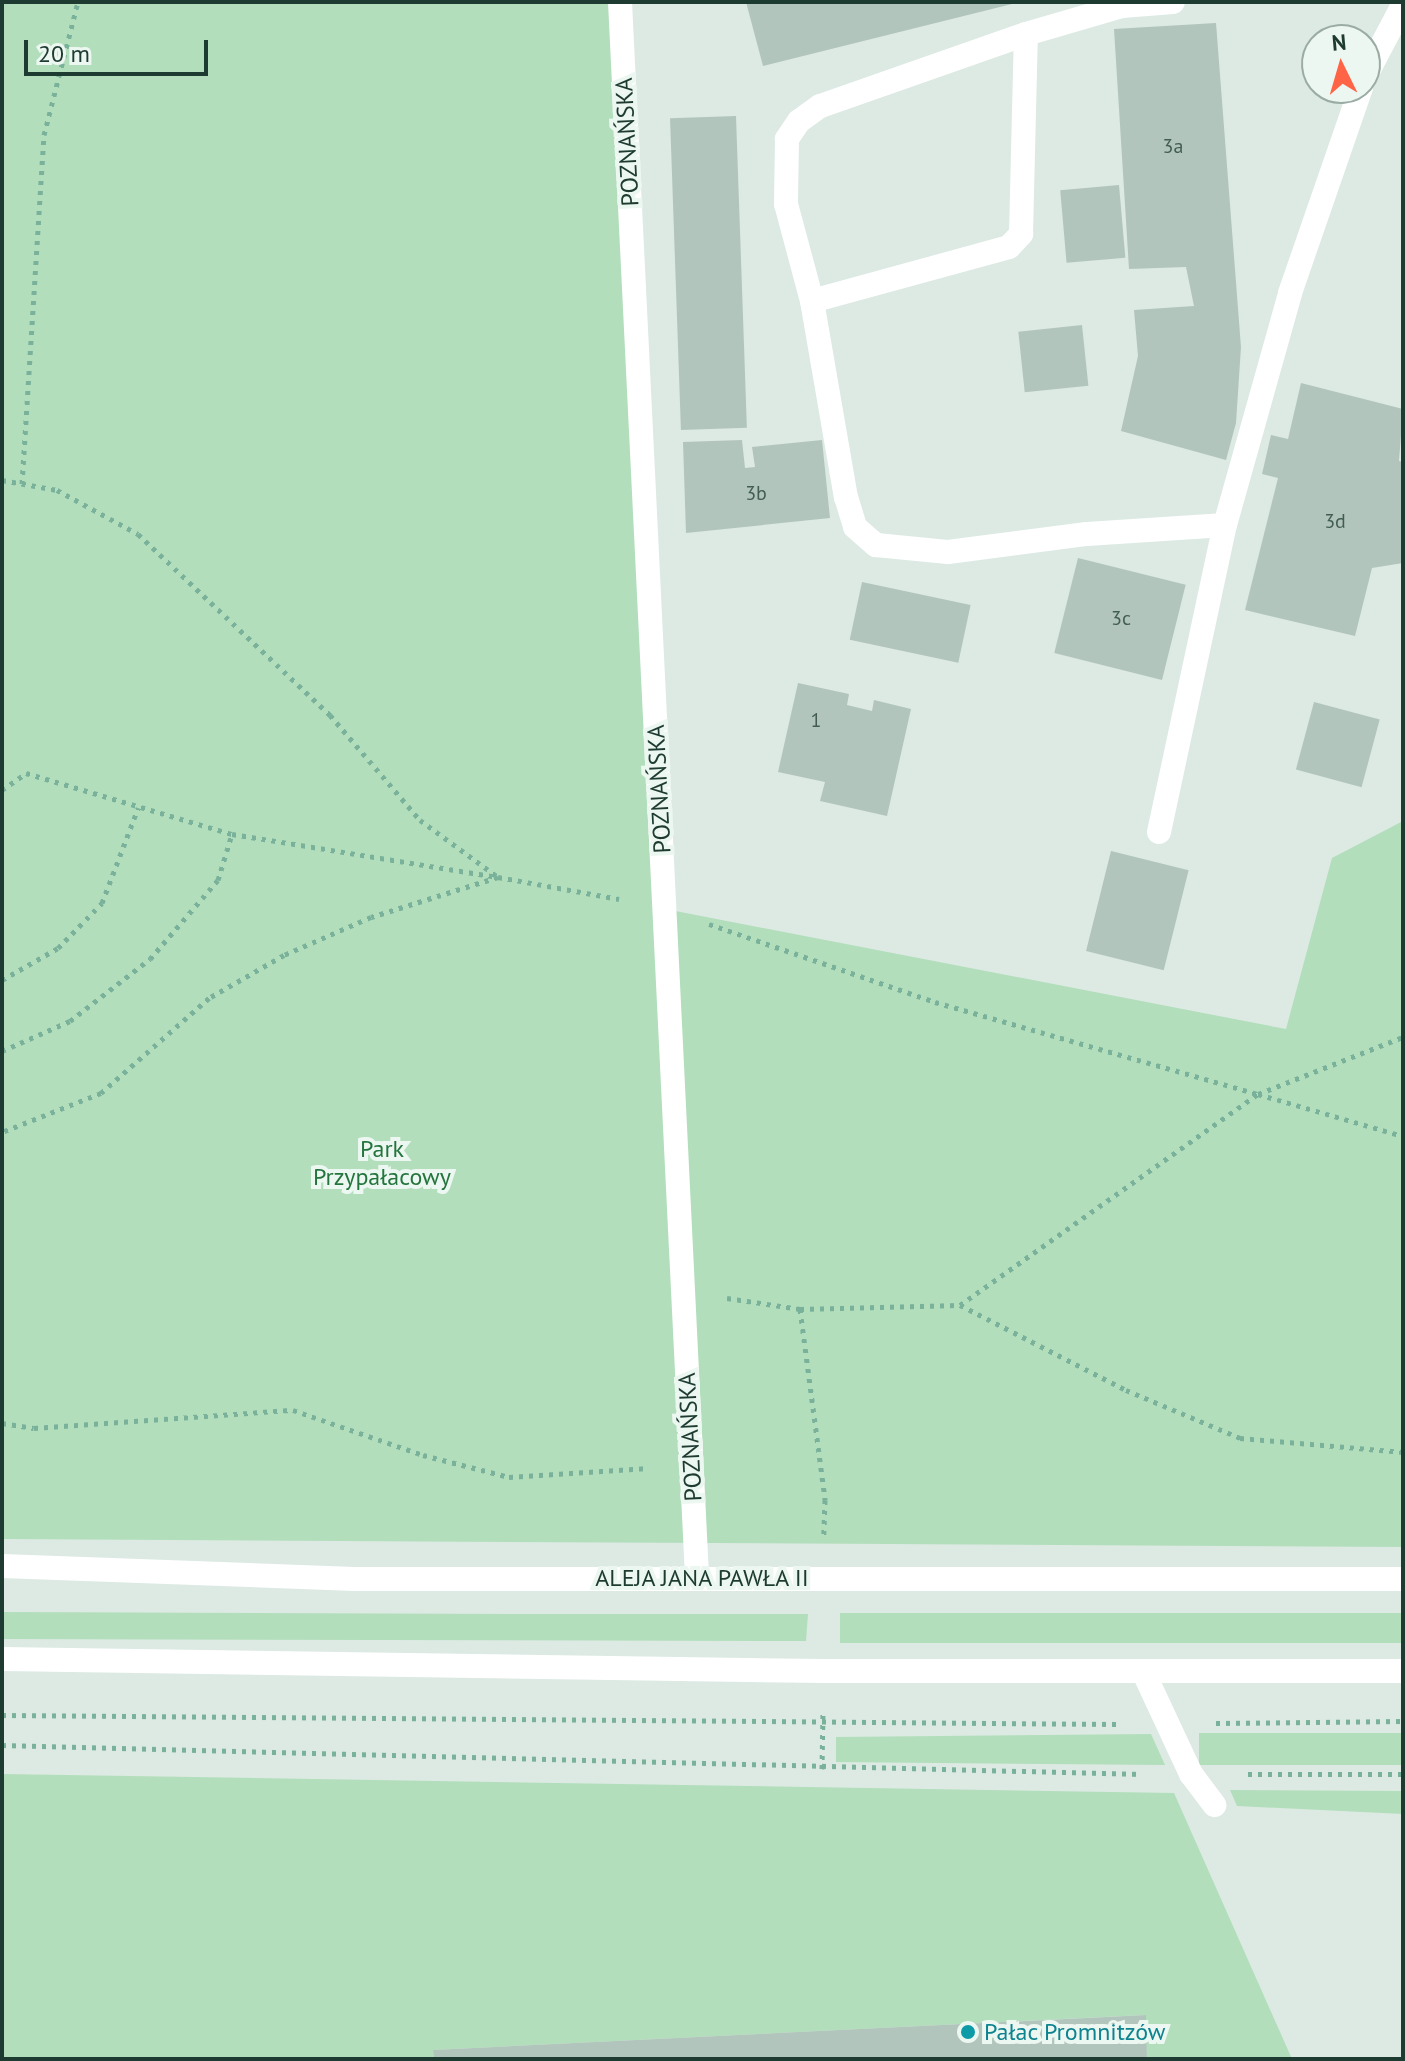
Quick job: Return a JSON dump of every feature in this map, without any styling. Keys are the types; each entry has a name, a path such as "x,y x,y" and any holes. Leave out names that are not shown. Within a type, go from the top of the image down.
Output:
{"street":[{"name":"POZNAŃSKA","path":"620,2 697,1577"},
{"path":"1173,2 1122,6 1026,34 820,106 799,121 787,139 783,157 786,204 812,301 846,497 855,527 876,545 948,552 1087,534 1225,525"},
{"path":"1381,47 1403,5"},
{"path":"812,301 1009,247 1021,234 1026,34"},
{"path":"1159,832 1225,525 1290,293 1355,104"},
{"name":"ALEJA JANA PAWŁA II","path":"2,1566 355,1579 1403,1579"},
{"path":"2,1659 1403,1671"},
{"path":"1143,1671 1171,1723 1191,1774 1214,1805"}],"path":[{"path":"22,484 44,135 78,2"},
{"path":"2,480 57,490 138,534 330,715 420,820 498,877"},
{"path":"2,790 26,773 232,834 498,877 665,909 935,1002 1403,1136"},
{"path":"2,980 58,948 102,903 138,808"},
{"path":"2,1051 70,1021 150,959 218,880 232,834"},
{"path":"2,1132 101,1093 209,998 284,955 371,917 498,877"},
{"path":"960,1305 1258,1094 1403,1037"},
{"path":"683,1291 800,1309 960,1305 1126,1390 1240,1438 1403,1452"},
{"path":"2,1423 34,1428 293,1410 423,1455 509,1477 692,1465"},
{"path":"2,1715 823,1725 1403,1721"},
{"path":"2,1745 822,1769 1403,1774"}],"green space":[{"name":"Park Przypałacowy","path":"2,2 619,2 665,909 1286,1029 1332,858 1403,821 1403,1547 2,1539"},
{"path":"2,1612 808,1614 806,1641 2,1639"},
{"path":"840,1613 1403,1613 1403,1643 840,1643"},
{"path":"1199,1733 1403,1733 1403,1765 1199,1765"},
{"path":"1151,1734 1165,1765 836,1762 836,1737"},
{"path":"2,1774 1174,1793 1292,2059 1147,2059 1145,2015 433,2050 434,2059 2,2059"},
{"path":"1230,1790 1403,1791 1403,1814 1237,1806"}],"building":[{"path":"746,2 1016,2 1016,3 763,66"},
{"path":"1216,23 1241,347 1236,423 1226,460 1121,431 1138,356 1134,310 1194,306 1186,267 1129,269 1114,29"},
{"path":"736,116 747,428 681,430 670,118"},
{"path":"1119,185 1125,258 1067,263 1060,190"},
{"path":"1082,325 1088,386 1025,392 1018,332"},
{"path":"1301,383 1403,409 1399,461 1403,462 1403,563 1372,568 1355,636 1245,610 1278,478 1262,474 1271,435 1288,439"},
{"path":"742,440 745,468 755,467 752,447 822,440 830,518 686,533 683,442"},
{"path":"1078,558 1186,585 1162,680 1054,653"},
{"path":"862,582 971,605 958,663 850,640"},
{"path":"798,683 849,694 847,705 872,711 874,700 911,709 887,816 820,801 825,782 778,772"},
{"path":"1314,702 1380,720 1362,787 1296,770"},
{"path":"1111,851 1189,870 1164,970 1086,951"},
{"name":"Pałac Promnitzów","path":"1146,2015 1147,2059 434,2059 433,2050"}],"place":[{"name":"Pałac Promnitzów","path":"968,2032"}]}
